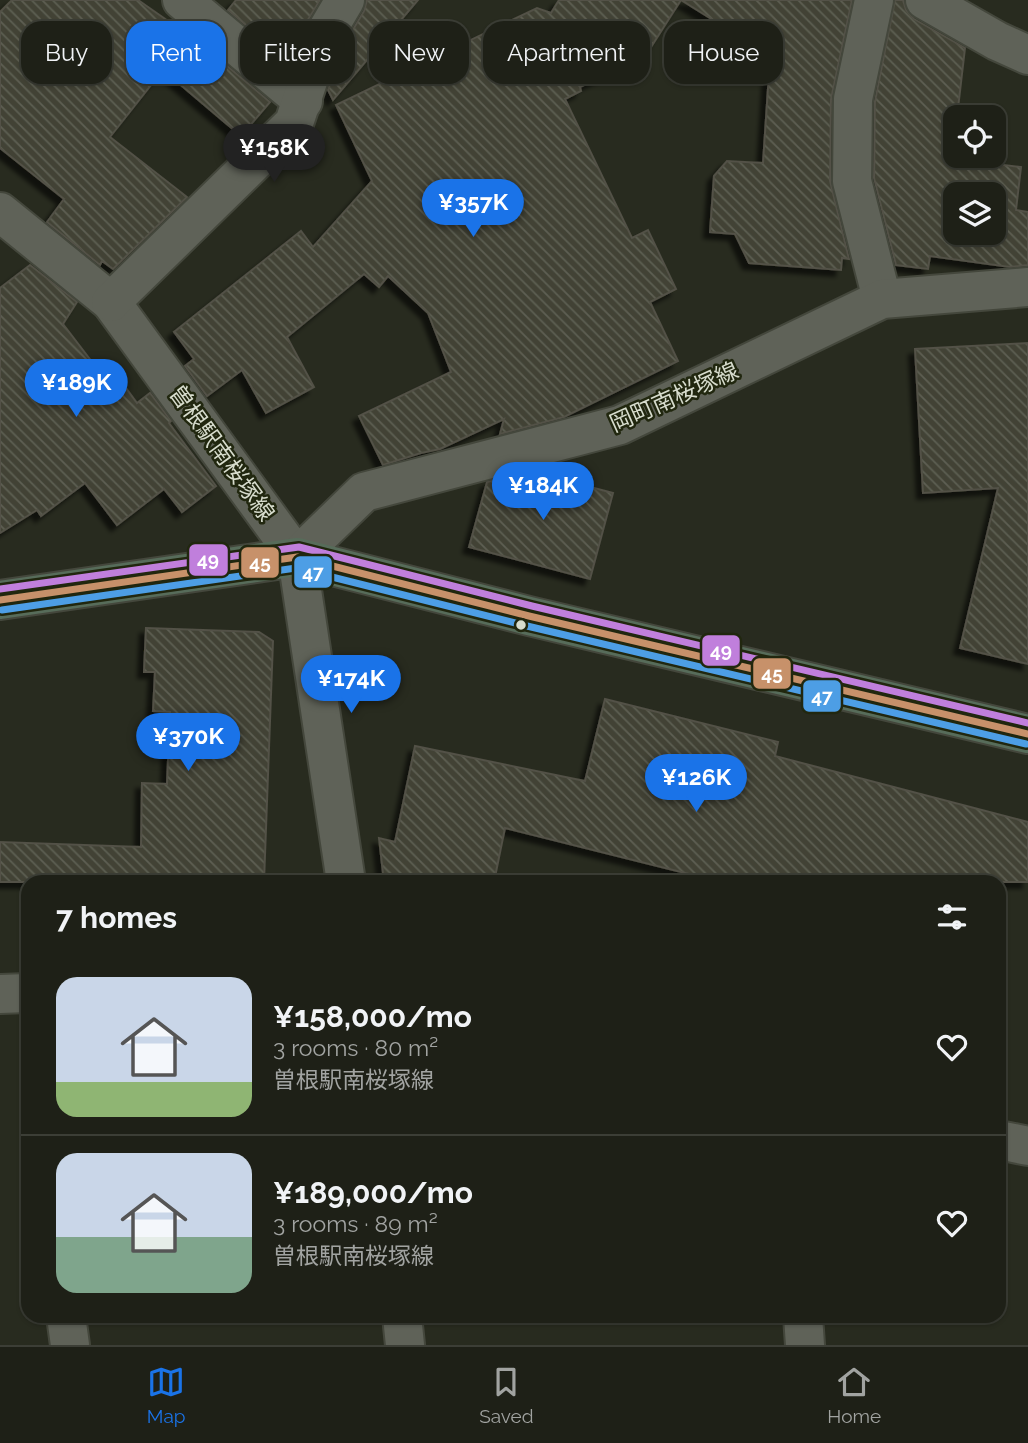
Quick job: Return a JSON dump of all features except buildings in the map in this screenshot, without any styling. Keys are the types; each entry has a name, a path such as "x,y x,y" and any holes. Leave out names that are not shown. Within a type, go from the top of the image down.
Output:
{"highway":[{"path":"0,600 297,557 529,616 1028,734"}],"street":[{"path":"111,302 295,123 322,39 345,0"},
{"path":"874,0 853,99 852,181 882,299"},
{"path":"925,0 997,41 1028,55"},
{"path":"196,4 303,101"},
{"name":"曽根駅南桜塚線","path":"0,212 111,302 297,557 345,875"},
{"name":"岡町南桜塚線","path":"297,557 364,492 620,425 882,299 1028,287"},
{"path":"0,994 21,993"},
{"path":"1006,1141 1028,1146"},
{"path":"67,1323 70,1345"},
{"path":"403,1323 405,1345"},
{"path":"803,1323 805,1345"}],"transit line":[{"name":"49","path":"0,589 299,547 532,606 1028,723"},
{"name":"45","path":"0,600 297,557 529,616 1028,734"},
{"name":"47","path":"2,610 296,568 527,626 1026,744"}]}
